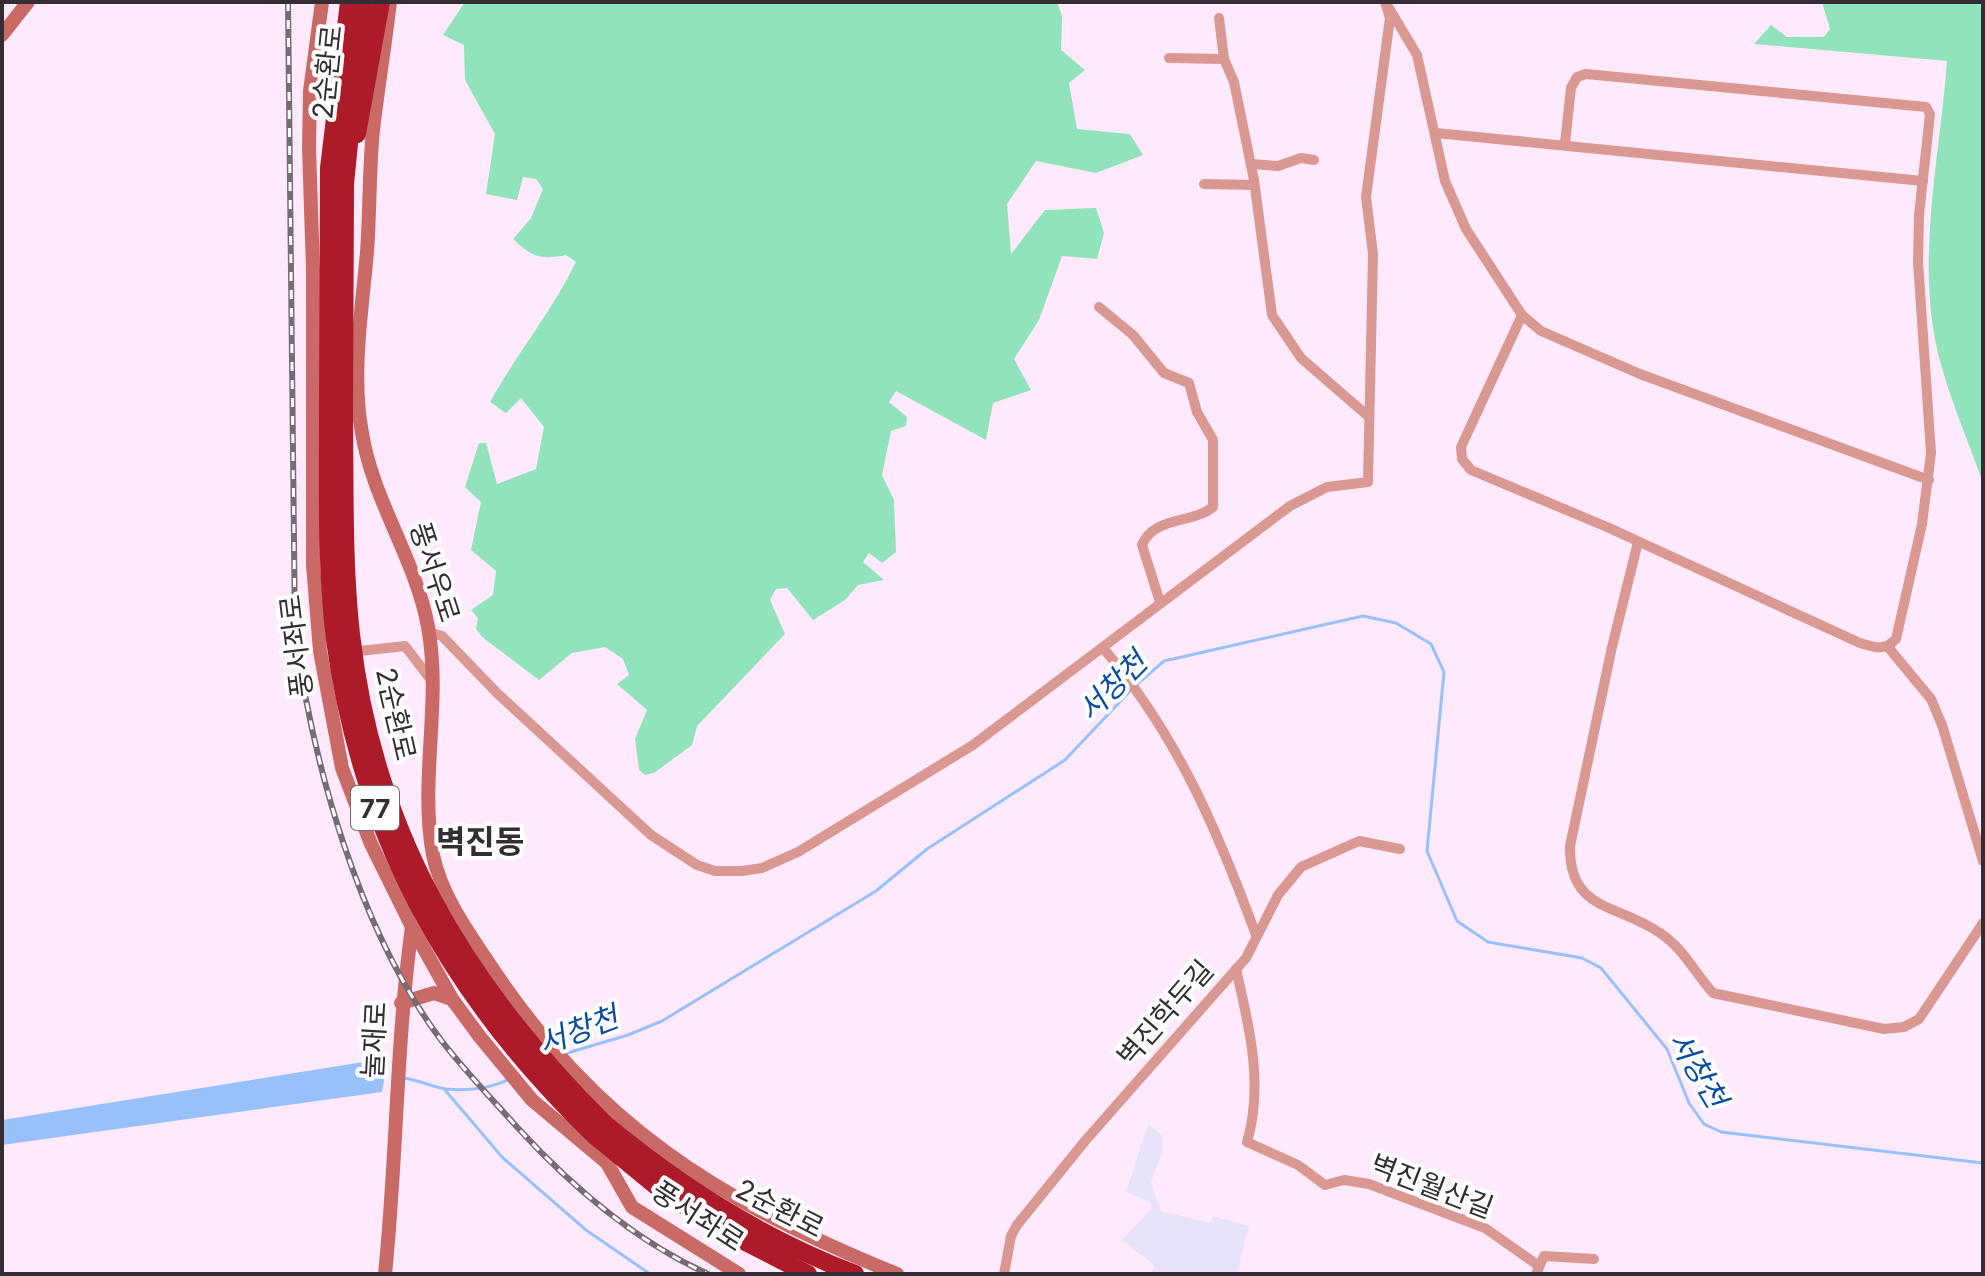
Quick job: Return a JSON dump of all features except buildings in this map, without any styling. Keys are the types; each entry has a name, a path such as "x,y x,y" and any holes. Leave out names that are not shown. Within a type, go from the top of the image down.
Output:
{"highway":[{"name":"2순환로","path":"336,416 345,184 363,2"},
{"path":"345,184 367,95 381,2"},
{"name":"2순환로","path":"346,7 329,168 336,416 351,637 372,745 398,824 428,893 475,975 599,1129 661,1190 722,1230 808,1274"},
{"name":"2순환로","path":"599,1129 705,1201 811,1257 855,1274"}],"street":[{"path":"2,35 28,2"},
{"name":"풍서좌로","path":"322,2 310,91 309,147 313,270 313,565 321,657 342,768 371,844 412,927 452,999 480,1037 520,1086 607,1163 632,1207 739,1274"},
{"name":"풍서우로","path":"390,2 373,132 359,356 360,420 367,456 429,632 428,811 437,871 452,904 495,974 535,1028 619,1117 676,1163 737,1201 820,1243 897,1274"},
{"path":"429,632 442,636 497,693 651,835 689,862 725,872 762,868 798,852 973,745 1290,506 1327,487 1368,482 1373,254 1366,197 1387,4"},
{"path":"1387,4 1417,55 1445,181 1466,229 1522,315 1541,331 1640,374 1929,480"},
{"path":"1219,18 1224,59 1234,82 1251,164 1272,315 1301,358 1369,417"},
{"path":"1169,58 1224,59"},
{"path":"1522,315 1461,447 1462,459 1471,470 1860,643 1877,649 1888,647 1896,639 1929,480 1931,453 1918,262 1930,114 1926,107 1586,74 1577,77 1571,88 1565,143"},
{"path":"1436,133 1565,143 1923,181"},
{"path":"1251,164 1278,166 1301,158 1314,160"},
{"path":"1204,184 1254,185"},
{"path":"1099,307 1133,335 1164,373 1189,383 1197,412 1213,440 1213,507 1207,512 1179,518 1146,535 1142,545 1160,602"},
{"path":"1638,542 1612,647 1570,846 1569,869 1574,883 1587,896 1659,932 1681,950 1713,993 1884,1029 1904,1027 1919,1019 1983,923"},
{"path":"321,657 399,644 405,646 420,671 431,680"},
{"path":"1888,647 1931,699 1937,712 1983,861"},
{"path":"1103,648 1159,720 1209,813 1256,935"},
{"name":"눌재로","path":"385,1274 395,1172 401,1003 428,811"},
{"name":"벽진학두길","path":"1004,1274 1011,1236 1017,1225 1255,945 1256,935 1292,876 1317,857 1359,841 1400,849"},
{"path":"417,893 433,888 452,904"},
{"path":"443,982 444,965 459,959 479,959 495,974"},
{"name":"벽진월산길","path":"1236,969 1255,1069 1254,1120 1247,1142 1298,1165 1325,1185 1344,1180 1369,1184 1485,1228 1538,1270"},
{"path":"401,1003 434,993 452,999"},
{"path":"1538,1270 1544,1256 1594,1259"}],"shaded area":[{"path":"1148,1125 1162,1135 1163,1149 1151,1183 1161,1211 1210,1223 1213,1216 1249,1226 1237,1274 1150,1274 1155,1266 1122,1240 1152,1208 1151,1203 1126,1192"}],"green space":[{"path":"465,2 1057,2 1062,16 1061,50 1085,70 1069,83 1077,129 1130,134 1143,155 1096,173 1036,161 1007,204 1011,254 1045,210 1096,208 1104,233 1097,259 1062,256 1039,320 1014,359 1031,390 993,403 986,440 896,391 889,402 907,417 906,426 891,431 882,475 894,500 896,552 882,563 869,553 863,562 884,580 858,585 845,600 813,620 787,588 776,589 770,600 785,634 697,726 692,745 654,773 645,775 639,770 635,739 647,710 617,684 629,675 623,659 605,647 572,653 539,680 482,637 476,629 478,618 471,610 493,595 496,571 471,550 481,502 465,487 479,443 486,443 497,484 536,469 544,427 521,398 506,413 490,402 576,262 566,255 537,256 513,239 531,218 543,189 536,179 523,177 517,200 486,194 495,134 465,80 464,45 443,35"},
{"path":"1822,2 1983,2 1983,483 1940,361 1929,287 1931,211 1947,61 1754,44 1771,25 1787,37 1824,37 1830,29"}],"water":[{"path":"388,1058 382,1092 2,1145 2,1120"}],"waterway":[{"name":"서창천","path":"1136,685 1164,661 1363,616 1396,623 1431,644 1444,672 1427,851 1457,921 1488,942 1582,958 1601,968 1667,1049 1689,1103 1704,1124 1721,1132 1983,1163"},
{"name":"서창천","path":"564,1054 628,1035 662,1021 876,891 927,849 1065,760 1131,690"},
{"name":"서창천","path":"402,1078 454,1090 487,1087 510,1079"},
{"path":"445,1090 502,1157 586,1230 650,1274"}],"railway":[{"path":"288,2 295,632 314,737 344,845 386,949 412,996 459,1062 537,1149 581,1190 629,1228 708,1274"}],"district":[{"name":"벽진동","path":"480,841"}]}
